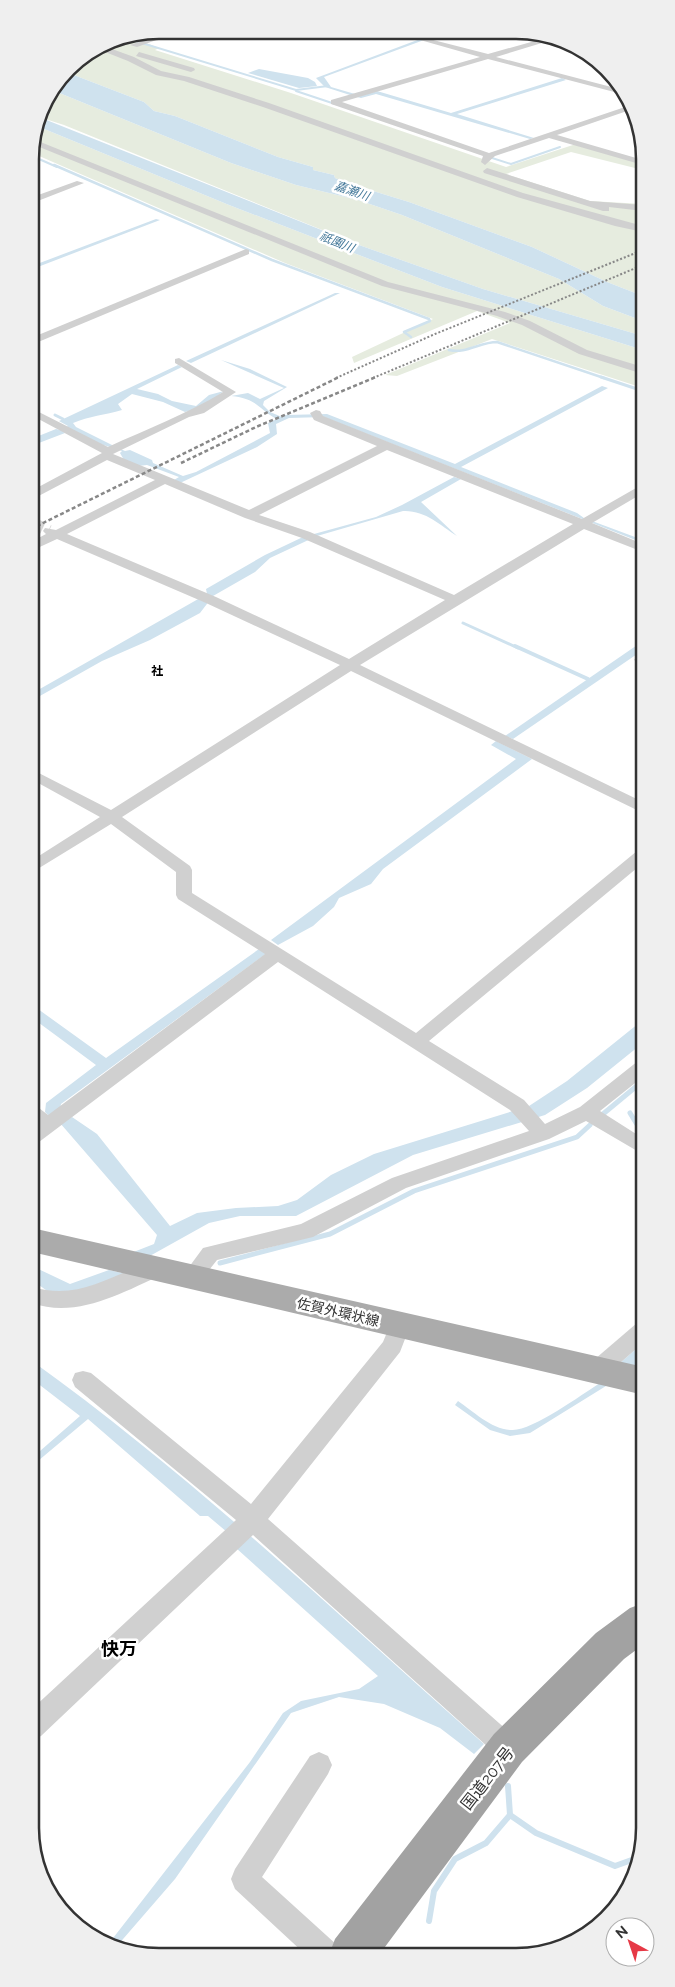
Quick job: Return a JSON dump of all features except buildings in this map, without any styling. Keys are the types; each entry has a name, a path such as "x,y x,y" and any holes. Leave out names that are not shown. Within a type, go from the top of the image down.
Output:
{"highway":[{"name":"国道207号","path":"356,1948 508,1748 610,1646 636,1628"}],"main road":[{"name":"佐賀外環状線","path":"39,1242 636,1379"}],"street":[{"path":"141,43 152,39"},
{"path":"424,39 615,90"},
{"path":"491,156 334,102 541,41"},
{"path":"117,46 146,57"},
{"path":"112,48 200,73"},
{"path":"107,50 159,74 186,79 266,105 511,192 576,213 636,225"},
{"path":"502,176 485,162 485,158 626,109"},
{"path":"549,135 636,161"},
{"path":"549,135 612,163"},
{"path":"40,145 385,284 500,314 526,323 583,352 636,369"},
{"path":"479,168 636,218"},
{"path":"39,198 80,183"},
{"path":"549,191 550,194 636,225"},
{"path":"586,203 636,207"},
{"path":"39,338 246,252"},
{"path":"39,492 113,451 185,415 200,411 231,392 183,363"},
{"path":"39,416 113,451 163,481 249,516 311,537 455,600"},
{"path":"317,416 462,476 586,522 636,545"},
{"path":"249,516 386,446"},
{"path":"39,542 53,533 163,481"},
{"path":"39,863 350,665 636,492"},
{"path":"53,533 206,598 350,665 636,805"},
{"path":"39,777 111,817 184,870 184,895 517,1104 538,1129"},
{"path":"417,1041 636,861"},
{"path":"39,1131 271,950"},
{"path":"191,1278 210,1254 306,1231 399,1182 587,1112 636,1072"},
{"path":"587,1112 636,1143"},
{"path":"39,1115 55,1118"},
{"path":"40,1298 100,1293 154,1269"},
{"path":"39,1720 242,1530 392,1346 399,1326"},
{"path":"596,1371 636,1336"},
{"path":"83,1380 242,1530 508,1748"},
{"path":"319,1765 245,1879 320,1948"}],"shaded area":[{"path":"153,39 146,43 159,48 155,50 291,93 506,167 576,144 636,162 636,168 571,152 506,174 590,201 636,204 636,293 532,247 409,202 347,183 335,178 334,175 313,170 313,167 278,157 175,116 154,111 144,102 72,74 105,51 127,43"},
{"path":"59,93 231,163 296,185 358,200 402,215 559,279 603,306 636,318 636,334 483,289 359,245 46,119"},
{"path":"43,128 229,205 442,287 636,348 636,386 492,339 397,376 385,375 510,323 477,311 354,363 352,357 433,319 285,263 39,156"}],"water":[{"path":"420,39 424,40 324,77 331,87 355,94 350,95 325,87 316,78"},
{"path":"259,69 308,78 315,82 317,86 299,88 248,73"},
{"name":"嘉瀬川","path":"72,74 144,102 154,111 175,116 278,157 313,167 313,170 334,175 335,178 347,183 409,202 532,247 636,293 636,318 603,306 559,279 402,215 358,200 296,185 231,163 59,93"},
{"path":"562,78 566,80 457,114 534,138 530,139 376,94 361,98 357,97 377,91 451,113"},
{"name":"祇園川","path":"46,120 359,245 483,289 636,334 636,348 442,287 229,205 43,128"},
{"path":"156,219 160,220 39,267 39,263"},
{"path":"335,293 340,293 191,363 186,361"},
{"path":"221,360 250,369 287,387 264,401 263,405 270,412 282,417 286,415 327,414 455,464 602,386 608,388 461,467 636,537 636,540 324,417 289,418 276,424 277,434 257,447 180,483 174,480 179,477 147,465 138,466 124,460 120,453 122,451 63,432 65,433 39,443 39,436 68,426 59,421 178,365 182,367 137,389 158,394 172,401 196,406 209,395 224,391 202,407 185,412 163,402 132,394 118,404 122,410 73,423 76,427 116,447 125,451 130,450 152,460 153,463 183,476 196,472 270,433 268,423 277,419 247,399 231,396 248,393 260,399 284,388"},
{"path":"454,477 461,479 421,502 457,536 425,516 411,511 403,511 317,536 270,558 255,572 213,596 200,613 150,640 102,661 39,696 39,689 207,594 206,589 265,555 303,537 376,517"},
{"path":"636,646 636,655 513,739 505,736"},
{"path":"496,741 532,759 383,869 371,884 339,898 334,907 313,926 278,945 271,940 516,759 491,745"},
{"path":"259,949 267,953 61,1104 60,1110 50,1117 45,1112 46,1103 96,1065 39,1023 39,1010 106,1058"},
{"path":"636,1025 636,1048 587,1088 545,1115 413,1155 296,1216 240,1216 209,1223 148,1257 131,1253 154,1244 157,1235 60,1123 72,1117 97,1134 170,1226 197,1213 236,1208 278,1206 297,1200 331,1175 374,1154 529,1106 567,1081"},
{"path":"39,1269 70,1284 109,1270 126,1274 82,1290 50,1293 39,1285"},
{"path":"636,1349 636,1367 620,1363"},
{"path":"39,1366 149,1451 263,1546 484,1744 474,1754 440,1728 384,1704 339,1697 291,1713 175,1879 120,1942 112,1939 250,1762 283,1713 301,1701 359,1689 378,1676 236,1548 240,1543 208,1516 200,1516 88,1419 39,1460 39,1452 80,1416 39,1384"},
{"path":"600,1383 606,1386 530,1433 510,1436 490,1430 455,1405 458,1401 497,1427 512,1430 521,1429 544,1419"}],"waterway":[{"path":"136,41 296,90 328,86"},
{"path":"296,91 335,104"},
{"path":"489,157 511,164 560,147"},
{"path":"39,159 57,167"},
{"path":"54,165 272,260 429,319 430,321 404,332 411,337"},
{"path":"449,350 455,351 497,342 604,378"},
{"path":"604,378 636,389"},
{"path":"55,415 63,419"},
{"path":"463,623 518,648"},
{"path":"515,646 588,679"},
{"path":"603,1114 636,1087"},
{"path":"630,1113 636,1123"},
{"path":"220,1263 330,1234 414,1191 577,1137 590,1125"},
{"path":"508,1786 510,1815"},
{"path":"429,1921 434,1891 455,1859 486,1843 510,1815"},
{"path":"510,1815 536,1833 615,1866 632,1860"}],"tunnel":[{"path":"39,526 49,531"}],"railway":[{"path":"336,378 435,334 636,253"},
{"path":"373,378 636,268"},
{"path":"39,525 339,377"},
{"path":"181,463 256,427 376,377"}],"district":[{"name":"社","path":"157,671"},
{"name":"快万","path":"119,1649"}]}
